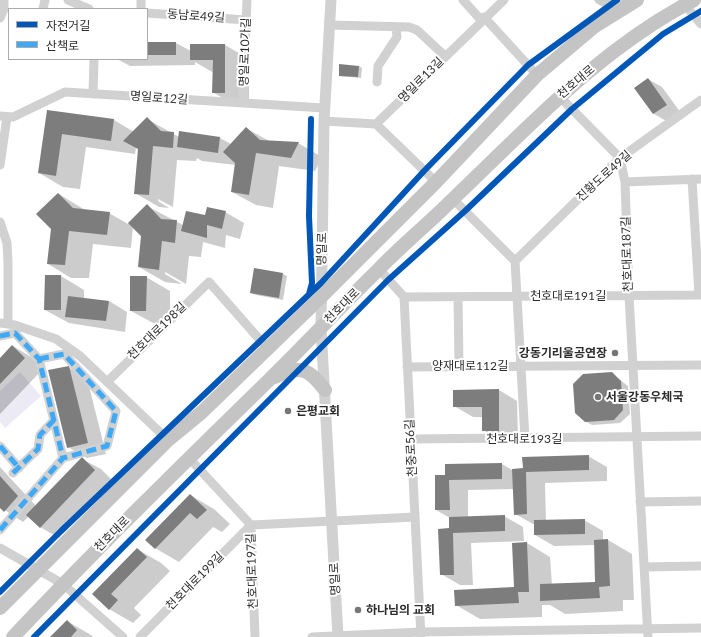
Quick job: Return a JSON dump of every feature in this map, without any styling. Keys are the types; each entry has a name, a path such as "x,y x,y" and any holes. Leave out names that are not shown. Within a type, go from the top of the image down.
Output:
{"main road":[{"name":"천호대로","path":"0,608 168,440 202,412 321,297 436,182 537,74 595,26 637,0"},
{"name":"천호대로","path":"13,637 63,584 379,269 454,199 559,96 606,57 689,2"},
{"path":"269,380 290,371 304,370 310,372 325,390"}],"street":[{"path":"0,18 4,8 4,0"},
{"name":"명일로10가길","path":"243,103 246,0"},
{"name":"명일로","path":"331,0 324,108 321,328 338,636"},
{"path":"463,0 537,74"},
{"name":"명일로13길","path":"376,124 504,0"},
{"path":"70,2 86,8"},
{"path":"689,2 701,24"},
{"name":"동남로49길","path":"148,13 246,20"},
{"path":"329,25 396,28 409,27 418,30 445,56"},
{"path":"376,82 378,66 397,37 396,28"},
{"path":"93,94 94,60"},
{"name":"명일로12길","path":"3,116 12,117 65,92 324,108"},
{"path":"559,96 620,158"},
{"name":"진황도로49길","path":"515,261 620,158 701,100"},
{"path":"0,165 3,116"},
{"path":"324,121 376,124 436,182"},
{"name":"천호대로187길","path":"620,158 625,182 628,295 648,633"},
{"path":"625,182 696,179 700,295"},
{"path":"454,199 515,261 525,439"},
{"path":"0,222 7,243 8,256 4,324 56,339 80,356 168,440"},
{"path":"379,269 404,297"},
{"name":"천호대로198길","path":"107,382 209,282 268,349"},
{"name":"천호대로191길","path":"404,297 700,295"},
{"name":"천중로56길","path":"404,297 421,634"},
{"path":"458,297 459,366"},
{"path":"0,336 15,332 39,359 63,458"},
{"path":"2,523 63,458 106,446 116,411 64,354 39,359"},
{"name":"양재대로112길","path":"407,366 701,365"},
{"path":"0,446 16,470 38,449 40,435 54,420"},
{"path":"637,438 701,436"},
{"name":"천호대로193길","path":"411,439 637,438"},
{"name":"천호대로197길","path":"189,458 251,525 255,637"},
{"path":"640,502 701,501"},
{"path":"251,525 415,517"},
{"name":"천호대로199길","path":"140,637 251,525"},
{"path":"0,548 63,584 123,637"},
{"path":"644,567 701,566"},
{"path":"312,637 421,634 648,633 701,628"}],"shaded area":[{"path":"20,372 41,396 5,428 0,422 0,391"}],"building":[{"path":"148,42 176,42 176,55 148,55"},
{"path":"190,44 225,44 225,93 212,93 213,60 190,60"},
{"path":"339,64 359,66 358,77 339,76"},
{"path":"648,78 667,105 653,114 634,88"},
{"path":"47,110 114,119 111,141 62,134 56,176 38,173"},
{"path":"147,117 161,131 174,132 173,148 153,146 149,195 134,194 138,149 123,141"},
{"path":"246,127 260,140 299,142 291,158 256,153 249,195 231,192 235,163 223,152"},
{"path":"179,131 220,137 218,153 177,147"},
{"path":"58,193 73,208 110,212 107,235 69,231 65,265 47,264 51,229 36,214"},
{"path":"147,204 161,219 177,220 175,243 162,241 159,270 138,267 141,236 128,223"},
{"path":"207,207 226,211 222,229 207,225 207,238 181,231 186,211 205,215"},
{"path":"254,268 283,273 279,298 250,293"},
{"path":"45,275 61,275 61,310 44,310"},
{"path":"130,276 147,276 146,311 130,311"},
{"path":"68,296 109,301 106,321 65,317"},
{"path":"12,345 25,358 0,384 0,358"},
{"path":"69,366 88,443 67,448 48,370"},
{"name":"서울강동우체국","path":"612,372 621,381 623,410 614,420 585,422 575,413 573,384 583,374"},
{"path":"499,389 499,431 482,431 482,407 453,407 453,390"},
{"path":"589,455 589,470 526,472 527,514 514,515 512,469 523,468 522,457"},
{"path":"82,457 95,470 40,528 26,515"},
{"path":"502,463 502,479 449,480 450,510 435,510 435,475 445,475 445,464"},
{"path":"0,476 18,496 4,512 0,508"},
{"path":"190,494 207,510 197,519 190,513 155,549 145,540"},
{"path":"505,515 505,531 453,533 454,575 440,575 438,529 449,528 449,517"},
{"path":"585,519 585,534 534,535 534,520"},
{"path":"608,539 610,586 599,587 600,598 540,601 540,584 595,582 594,540"},
{"path":"527,542 529,592 518,592 519,603 455,606 454,590 514,587 512,543"},
{"path":"137,548 147,557 111,594 118,600 109,610 92,594"},
{"path":"67,620 77,630 71,637 50,637"}],"marked path":[{"path":"0,336 15,333 39,359 63,458"},
{"path":"0,530 63,458 107,446 116,411 64,354 39,359"},
{"path":"13,473 38,449 40,435 54,420"},
{"path":"0,446 19,468"}],"cycle path":[{"path":"0,592 61,531 321,283 424,171 528,65 617,0"},
{"path":"34,637 388,280 465,211 572,109 663,34 701,11"},
{"path":"309,294 312,283 309,216 311,119"}],"place":[{"name":"강동기리울공연장","path":"615,353"},
{"name":"서울강동우체국","path":"598,397"},
{"name":"은평교회","path":"288,411"},
{"name":"하나님의 교회","path":"358,610"}]}
